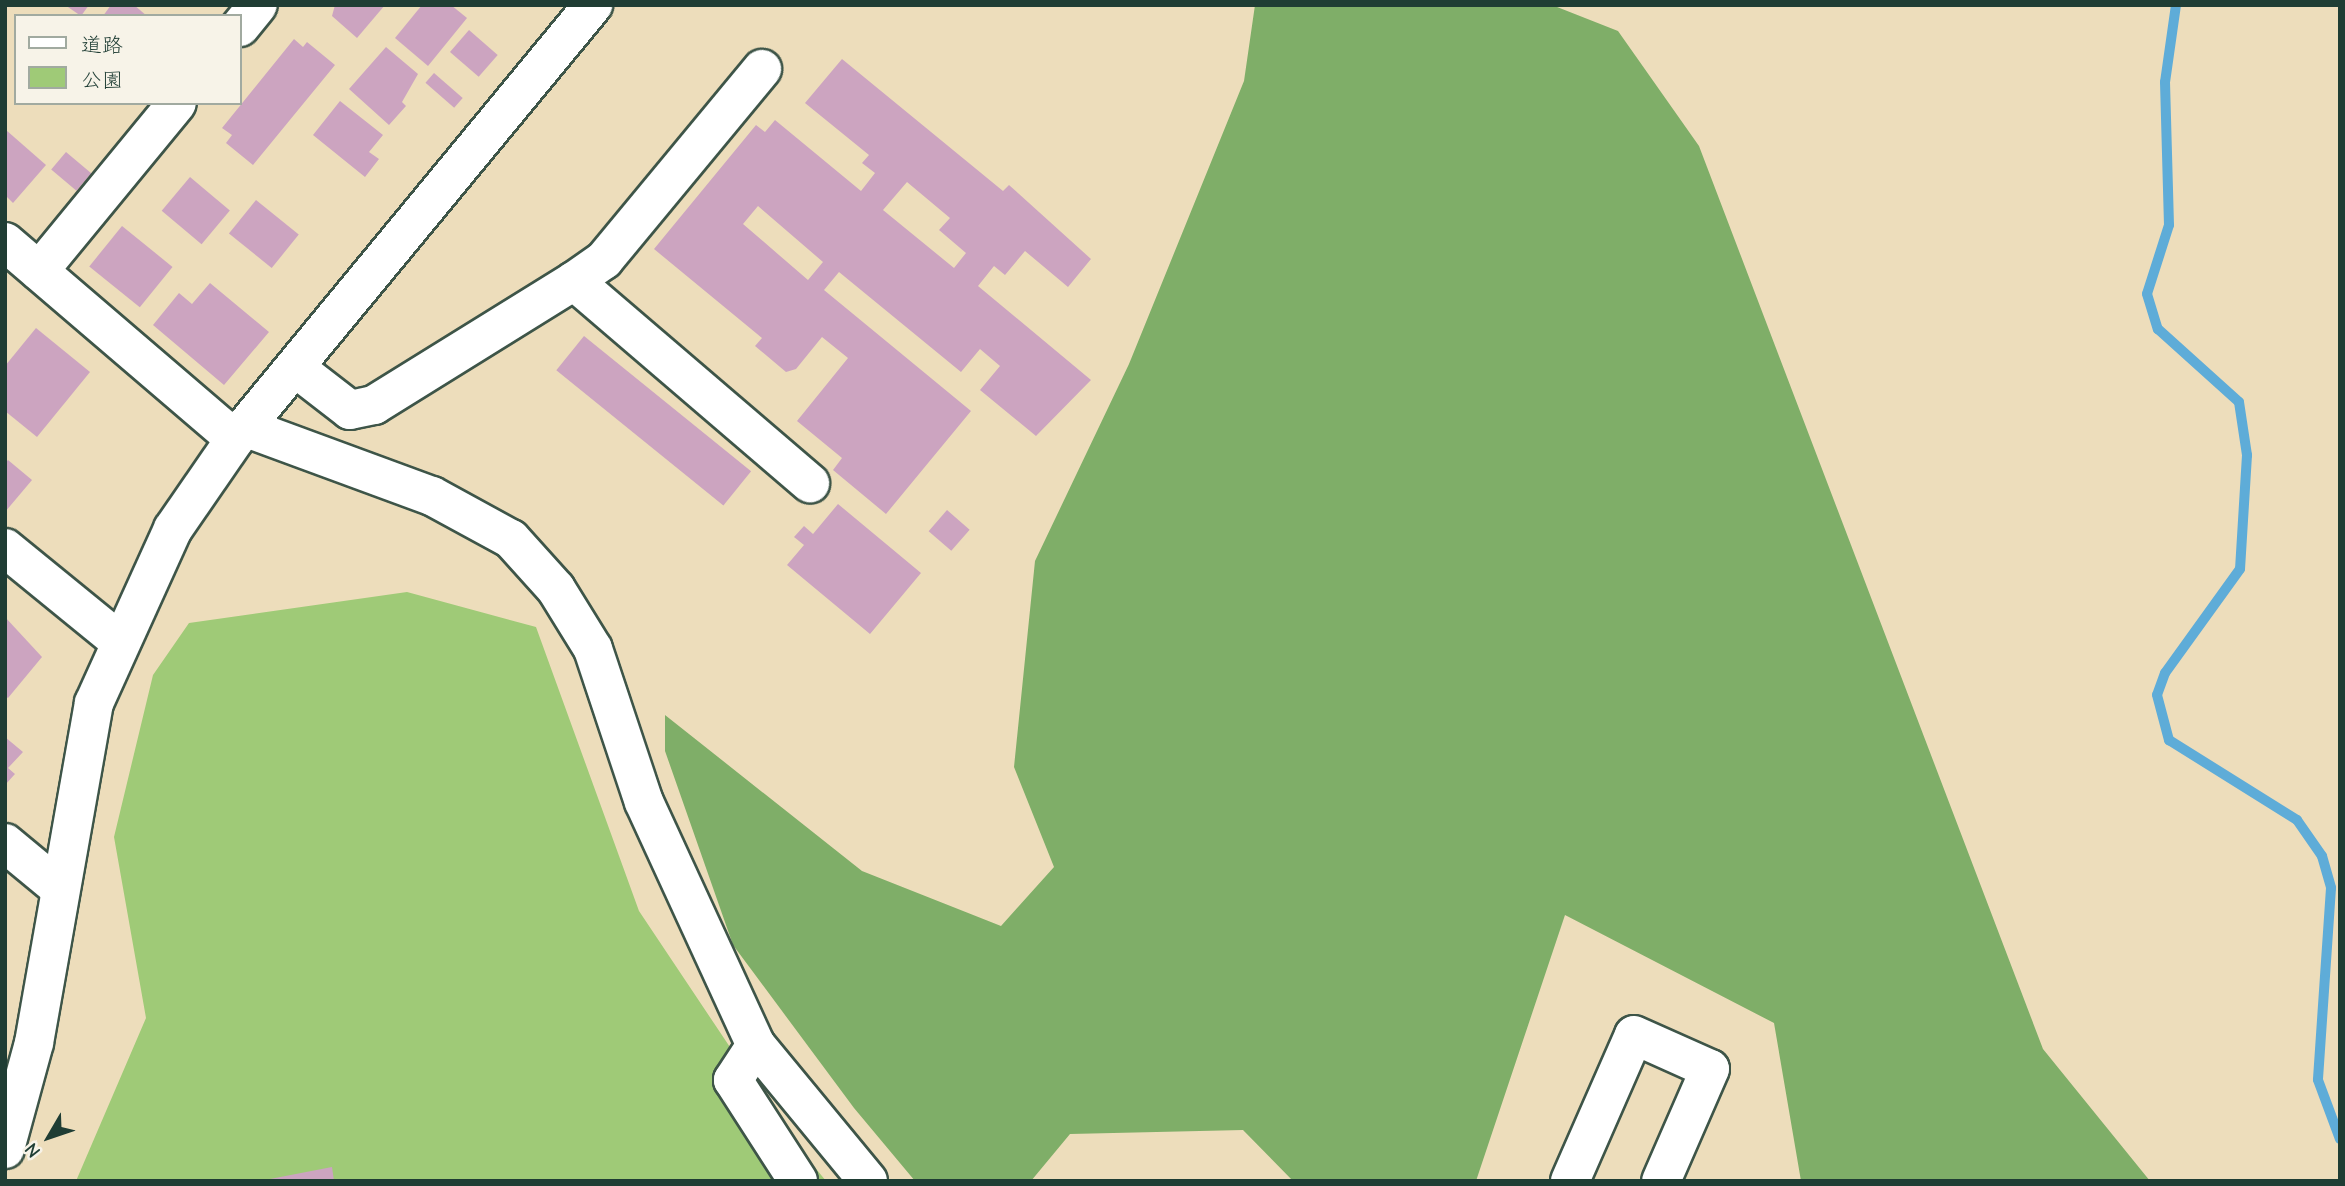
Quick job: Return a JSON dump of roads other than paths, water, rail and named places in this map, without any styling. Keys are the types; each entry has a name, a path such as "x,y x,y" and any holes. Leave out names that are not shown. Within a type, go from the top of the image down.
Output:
{"street":[{"path":"242,25 258,5"},
{"path":"5,1149 34,1042 58,887 94,703 118,640 173,529 240,433 297,369 593,5"},
{"path":"297,369 349,410 374,405 574,281 604,260 762,69"},
{"path":"40,271 175,105"},
{"path":"5,242 240,433 432,496 511,539 556,590 593,649 644,802 756,1045 868,1181"},
{"path":"574,281 810,483"},
{"path":"5,548 118,640"},
{"path":"5,843 58,887"},
{"path":"1570,1181 1634,1035 1710,1069 1661,1181"},
{"path":"756,1045 733,1080 799,1181"}],"waterway":[{"path":"2176,5 2165,82 2169,225 2147,294 2158,329 2239,402 2247,455 2240,569 2165,673 2157,695 2169,740 2297,820 2322,856 2331,888 2318,1080 2340,1139"}]}
